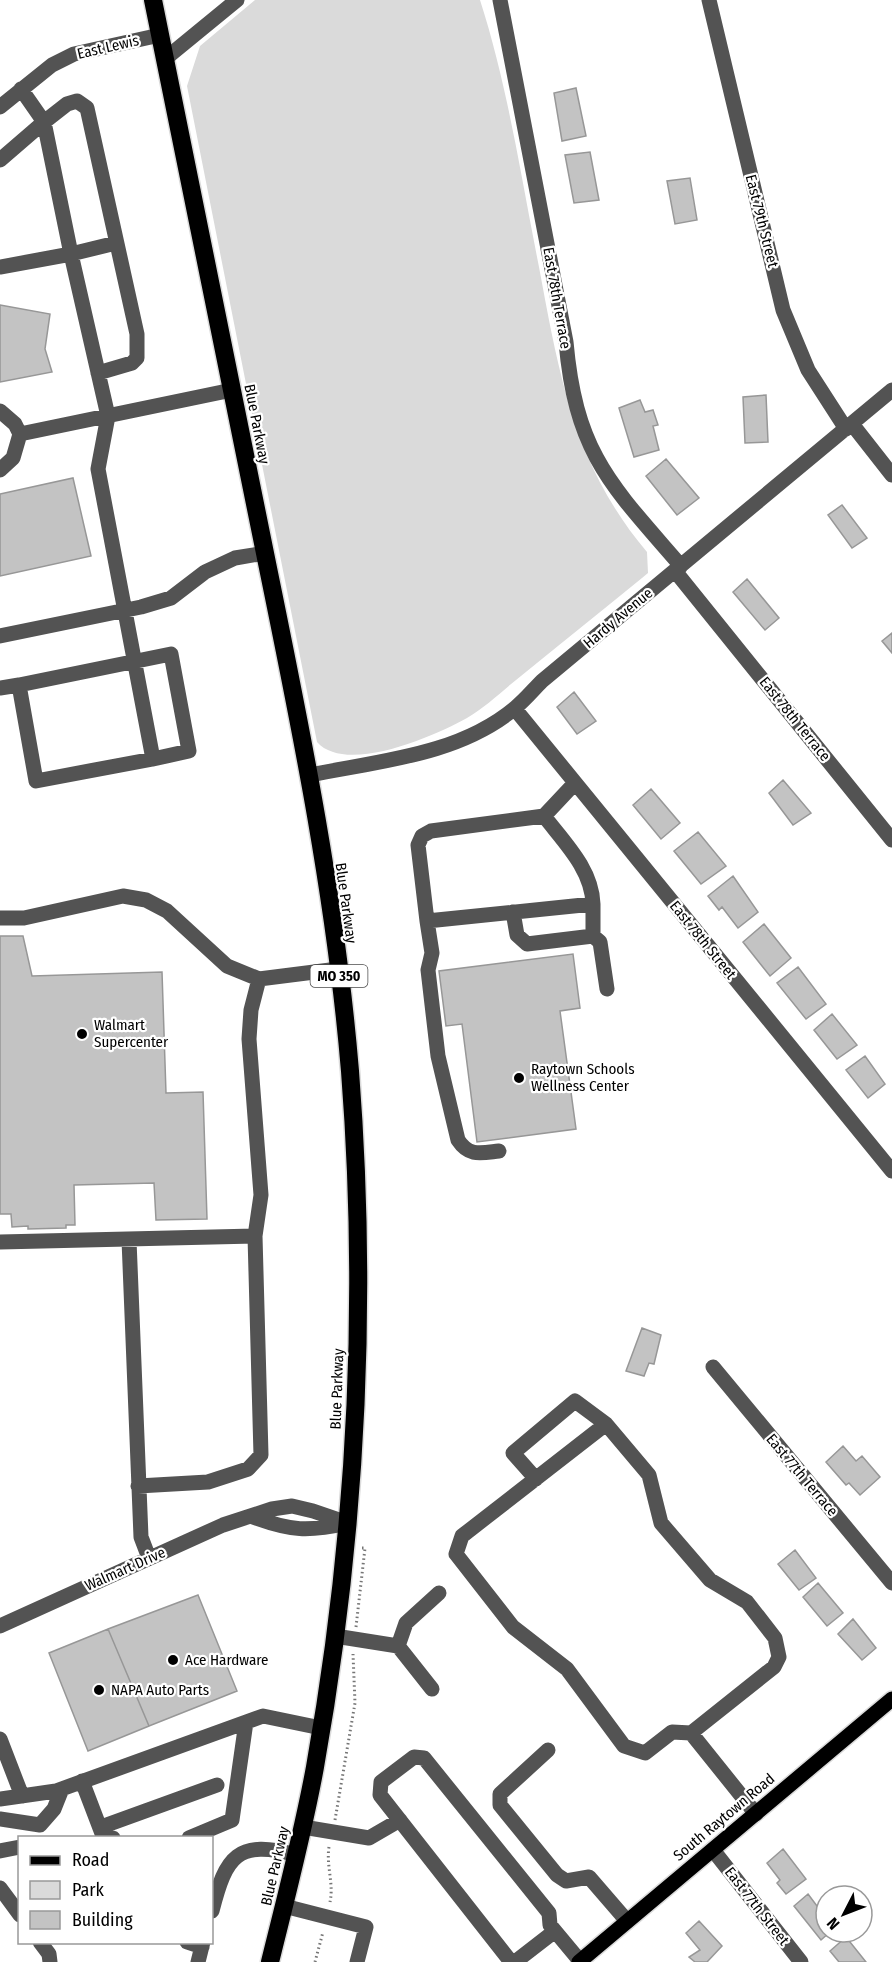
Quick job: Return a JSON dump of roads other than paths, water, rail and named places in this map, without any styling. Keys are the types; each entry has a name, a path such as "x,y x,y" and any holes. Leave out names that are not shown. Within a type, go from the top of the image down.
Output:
{"highway":[{"name":"Blue Parkway","path":"153,0 310,775 350,1067 359,1291 348,1524 335,1636 321,1728 297,1855 270,1962"}],"main road":[{"name":"South Raytown Road","path":"580,1962 892,1700"}],"street":[{"path":"165,59 237,0"},
{"name":"East 78th Terrace","path":"500,0 566,342 570,386 579,421 592,454 611,484 892,840"},
{"name":"East 79th Street","path":"709,0 783,310 808,370 849,427 892,475"},
{"name":"East Lewis","path":"0,107 52,65 74,54 160,36"},
{"path":"21,89 44,122 108,416 98,469 153,759"},
{"path":"0,160 67,104 77,101 87,108 137,334 137,358 132,363 98,373"},
{"path":"0,267 116,243"},
{"path":"20,434 232,390"},
{"name":"Hardy Avenue","path":"310,775 434,751 478,732 515,709 542,681 892,390"},
{"path":"0,411 15,424 20,434 13,458 0,470"},
{"path":"0,636 171,598 206,572 235,558 265,553"},
{"path":"0,688 171,654 189,752 36,781 19,685"},
{"name":"East 78th Street","path":"515,709 892,1171"},
{"path":"499,1151 472,1154 464,1149 458,1140 438,1056 428,970 432,953 418,845 422,836 431,831 544,816 575,783"},
{"path":"544,816 578,860 592,887 593,936"},
{"path":"0,918 24,918 123,896 146,900 167,911 227,966 259,979 338,969"},
{"path":"428,921 593,904"},
{"path":"513,912 517,935 527,944 593,936 600,942 607,989"},
{"path":"138,1486 208,1482 248,1469 261,1455 255,1236 261,1195 249,1039 251,1010 259,979"},
{"path":"0,1242 255,1236"},
{"path":"129,1240 141,1537 149,1558"},
{"name":"East 77th Terrace","path":"713,1367 892,1583"},
{"path":"536,1479 513,1453 575,1401 606,1424 649,1475 661,1523 710,1580 747,1602 775,1638 779,1658 774,1667 691,1733 672,1732 645,1753 624,1746 567,1669 513,1627 456,1554 462,1536 536,1479 606,1424"},
{"name":"Walmart Drive","path":"0,1626 223,1525 272,1509 292,1506 313,1510 348,1524"},
{"path":"253,1516 279,1527 313,1531 348,1524"},
{"path":"398,1646 406,1623 440,1593"},
{"path":"335,1636 398,1646 432,1689"},
{"path":"0,1799 62,1789 263,1716 321,1728"},
{"path":"194,1836 232,1820 246,1722"},
{"path":"691,1733 756,1814"},
{"path":"0,1739 5,1762 22,1796"},
{"path":"548,1750 500,1794 500,1805 557,1875 566,1881 589,1877 627,1922"},
{"path":"555,1931 513,1962 380,1795 381,1782 414,1757 424,1758 549,1912 550,1925 555,1931 580,1962"},
{"path":"82,1781 104,1836"},
{"path":"101,1827 217,1785"},
{"path":"0,1819 39,1825 51,1814 62,1789"},
{"path":"303,1827 369,1838 400,1820"},
{"path":"0,1851 18,1847"},
{"path":"214,1890 228,1864 245,1852 273,1849 297,1855"},
{"name":"East 77th Street","path":"713,1850 801,1962"},
{"path":"0,1888 18,1912"},
{"path":"284,1906 366,1927 357,1962"},
{"path":"42,1944 49,1954 50,1962"}],"place":[{"name":"Walmart Supercenter","path":"82,1034"},
{"name":"Raytown Schools Wellness Center","path":"519,1078"},
{"name":"Ace Hardware","path":"173,1660"},
{"name":"NAPA Auto Parts","path":"99,1690"}]}
